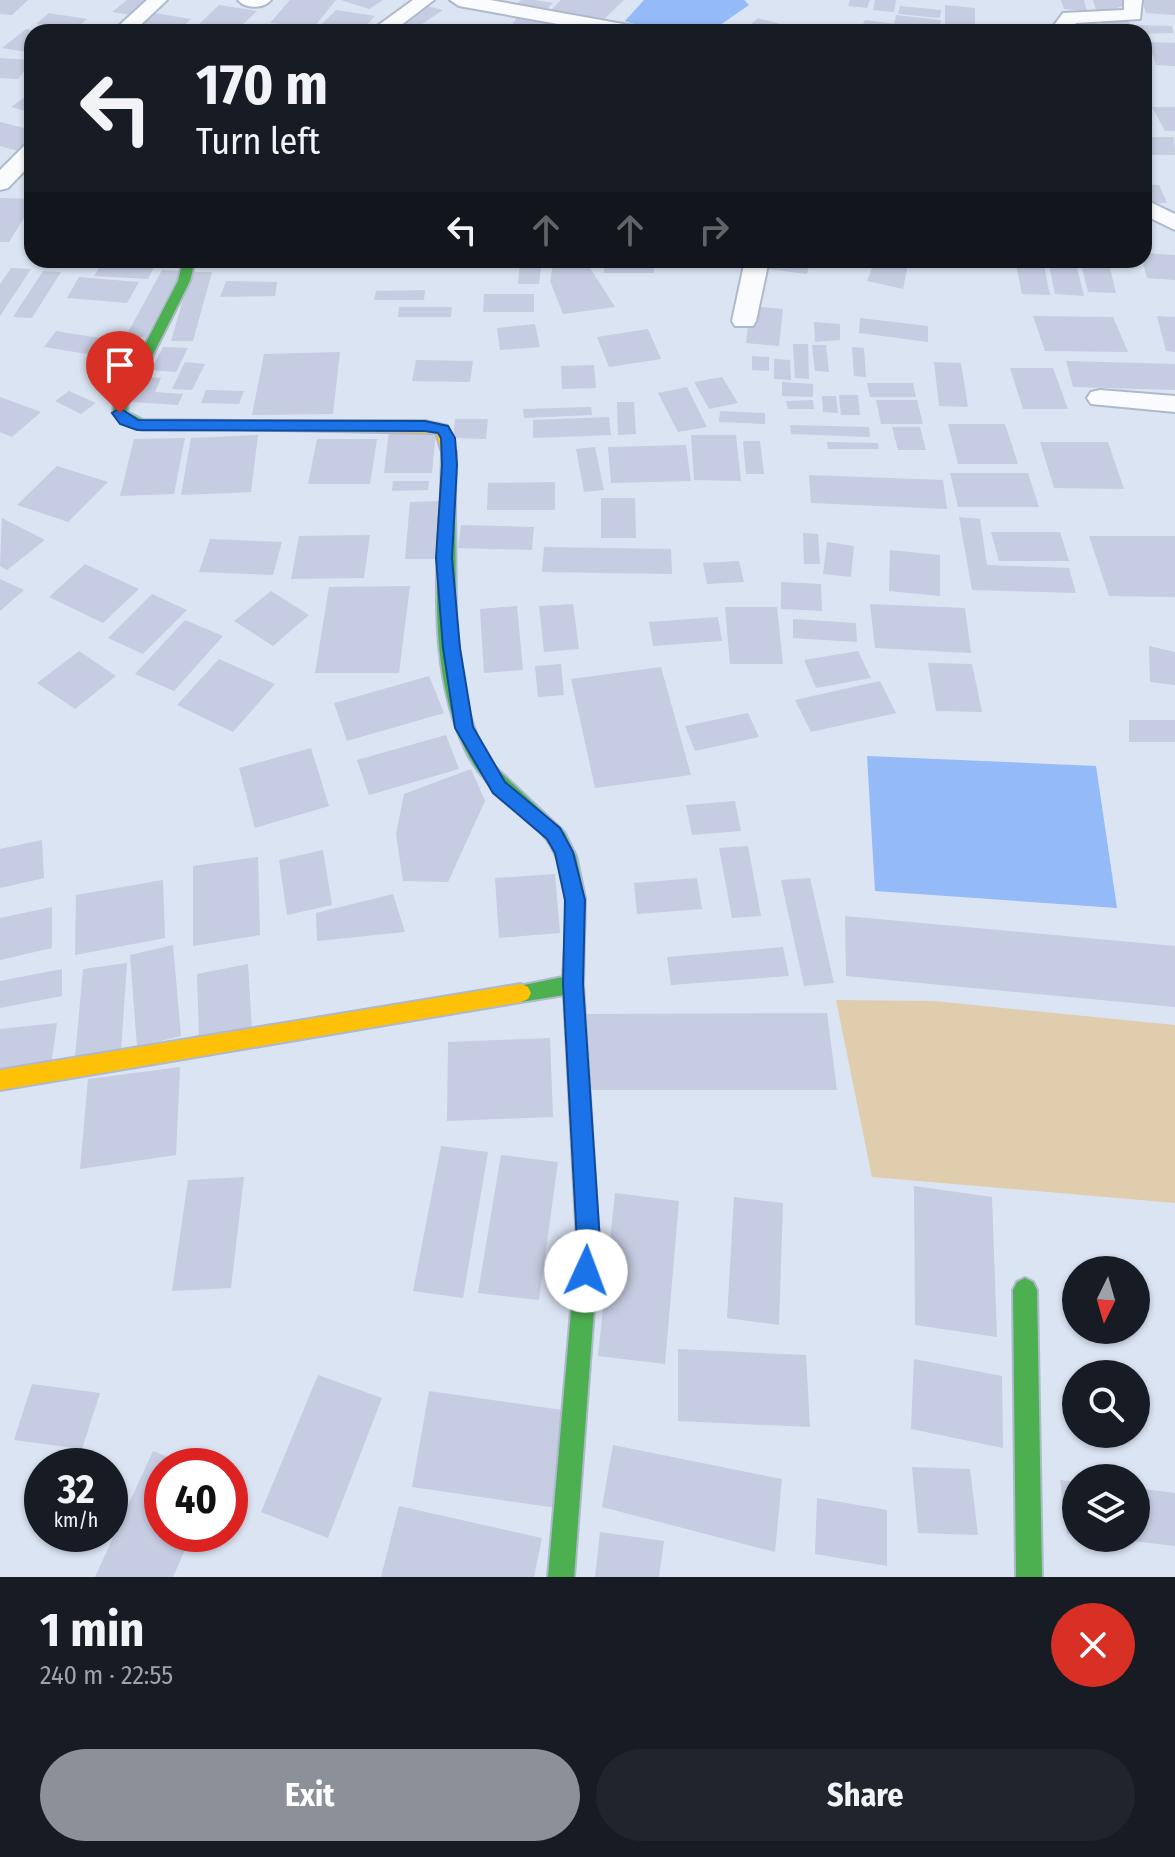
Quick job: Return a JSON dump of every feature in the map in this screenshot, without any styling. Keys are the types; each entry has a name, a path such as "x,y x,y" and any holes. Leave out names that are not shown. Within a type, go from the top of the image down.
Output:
{"street":[{"path":"131,24 158,0"},
{"path":"247,0 262,0"},
{"path":"390,24 425,0"},
{"path":"459,0 590,24"},
{"path":"1065,24 1070,17 1133,15 1133,0"},
{"path":"7,185 24,162"},
{"path":"1152,210 1175,223"},
{"path":"187,268 184,281 121,404 120,413 125,420 137,425 159,426 425,426 442,429 448,438 450,465 444,558 452,648 464,728 499,788 554,834 564,852 575,900 573,984 588,1242 561,1577"},
{"path":"744,321 755,268"},
{"path":"1100,398 1175,404"},
{"path":"0,1080 142,1059 573,984"},
{"path":"1025,1290 1029,1577"}],"shaded area":[{"path":"836,1000 933,1001 1175,1025 1175,1203 872,1177"}],"water":[{"path":"644,0 744,0 749,5 722,24 634,24 625,21"},
{"path":"867,756 1096,766 1117,908 875,891"}],"building":[{"path":"0,0 28,0 12,15 0,14"},
{"path":"127,0 158,0 138,16 112,12"},
{"path":"290,0 336,0 316,24 270,23"},
{"path":"341,0 383,0 369,9"},
{"path":"521,0 553,3 546,10 517,4"},
{"path":"561,0 624,0 602,21 551,10"},
{"path":"850,0 870,0 867,8 848,6"},
{"path":"875,0 896,0 894,12 873,10"},
{"path":"1061,0 1084,0 1087,11 1064,9"},
{"path":"1093,0 1125,0 1127,5 1097,13"},
{"path":"1142,0 1175,0 1175,15 1146,13"},
{"path":"219,5 257,11 243,24 199,24"},
{"path":"945,5 975,8 975,24 945,24"},
{"path":"426,6 443,10 422,24 399,24"},
{"path":"900,6 941,10 940,18 898,14"},
{"path":"336,10 375,16 368,24 322,24"},
{"path":"49,13 87,19 81,24 36,24"},
{"path":"154,13 191,19 186,24 141,24"},
{"path":"896,15 941,20 941,24 894,24"},
{"path":"517,17 556,21 554,24 513,24"},
{"path":"758,18 780,24 751,24"},
{"path":"1100,18 1128,20 1130,24 1101,24"},
{"path":"865,20 896,24 863,24"},
{"path":"1152,25 1172,26 1173,33 1152,34"},
{"path":"24,31 24,52 2,48"},
{"path":"1152,42 1175,43 1175,66 1156,65"},
{"path":"0,58 24,60 24,71 18,79 0,78"},
{"path":"24,98 24,111 11,107"},
{"path":"1152,107 1175,107 1175,131 1165,131"},
{"path":"0,122 24,128 24,147 18,151 0,146"},
{"path":"1152,137 1174,137 1175,155 1152,155"},
{"path":"1152,185 1159,185 1167,203 1152,203"},
{"path":"0,198 24,199 24,218 9,242 0,242"},
{"path":"1152,254 1175,255 1175,280 1147,278 1144,268 1152,268"},
{"path":"11,268 31,269 0,316 0,284"},
{"path":"99,268 154,268 148,279 94,276"},
{"path":"519,268 541,268 539,284 518,284"},
{"path":"552,268 590,268 615,307 563,314 550,281"},
{"path":"604,268 654,268 654,273 604,273"},
{"path":"768,268 808,268 807,274"},
{"path":"872,268 907,268 903,289 867,281"},
{"path":"1017,268 1045,268 1050,295 1022,294"},
{"path":"1050,268 1077,268 1084,296 1055,294"},
{"path":"1082,268 1110,268 1116,293 1088,292"},
{"path":"162,270 181,271 146,337 126,336"},
{"path":"43,271 61,272 32,318 13,317"},
{"path":"191,272 212,272 193,341 171,341"},
{"path":"79,277 139,282 127,303 67,298"},
{"path":"226,281 277,282 275,296 220,297"},
{"path":"425,290 424,300 374,300 376,291"},
{"path":"484,294 534,294 534,312 483,312"},
{"path":"750,306 783,309 779,346 746,343"},
{"path":"399,307 452,307 451,317 398,317"},
{"path":"1033,316 1113,317 1128,352 1045,351"},
{"path":"1157,316 1175,317 1175,352 1166,351"},
{"path":"860,318 928,326 928,342 859,333"},
{"path":"814,322 840,324 840,340 815,342"},
{"path":"535,324 540,347 500,350 497,328"},
{"path":"648,329 661,359 609,367 597,337"},
{"path":"56,331 118,341 106,357 44,347"},
{"path":"793,344 808,344 809,379 795,378"},
{"path":"812,345 826,345 829,372 815,371"},
{"path":"163,347 188,348 176,372 151,370"},
{"path":"852,347 864,348 866,377 854,376"},
{"path":"340,352 333,414 252,415 264,354"},
{"path":"752,356 769,357 769,371 752,370"},
{"path":"774,359 790,360 791,380 774,379"},
{"path":"416,360 473,361 470,382 412,381"},
{"path":"1066,361 1175,364 1175,390 1073,387"},
{"path":"185,362 205,364 192,390 172,389"},
{"path":"934,362 961,363 968,407 939,406"},
{"path":"594,365 596,388 562,389 561,366"},
{"path":"1010,368 1053,368 1068,409 1023,409"},
{"path":"144,377 161,378 155,392 183,394 178,405 132,402"},
{"path":"722,377 738,403 709,409 694,382"},
{"path":"782,382 813,384 813,397 782,396"},
{"path":"867,383 913,383 916,397 870,397"},
{"path":"687,387 707,427 678,432 658,393"},
{"path":"206,390 244,391 239,404 201,403"},
{"path":"69,391 96,403 81,414 55,401"},
{"path":"839,395 858,395 860,415 841,415"},
{"path":"822,396 836,396 838,413 823,412"},
{"path":"0,397 41,412 12,437 0,432"},
{"path":"813,400 814,409 788,409 786,401"},
{"path":"876,400 917,400 923,424 881,424"},
{"path":"617,402 634,402 636,434 618,435"},
{"path":"591,407 592,415 524,418 523,409"},
{"path":"720,411 765,413 765,424 719,422"},
{"path":"609,417 611,435 533,438 533,420"},
{"path":"455,419 488,419 486,439 453,438"},
{"path":"948,424 1005,424 1018,464 958,464"},
{"path":"790,425 869,427 870,437 791,434"},
{"path":"892,427 920,427 926,450 898,450"},
{"path":"389,431 436,431 432,473 384,473"},
{"path":"258,435 251,492 181,495 191,438"},
{"path":"691,435 736,435 741,481 694,480"},
{"path":"185,438 174,494 120,496 134,439"},
{"path":"317,439 377,439 370,484 308,484"},
{"path":"743,441 760,441 764,474 746,474"},
{"path":"827,442 878,443 879,449 828,449"},
{"path":"1040,442 1108,442 1124,489 1054,488"},
{"path":"686,445 691,481 611,483 608,447"},
{"path":"595,447 604,490 584,492 576,449"},
{"path":"57,466 108,482 68,522 17,505"},
{"path":"950,473 1028,473 1039,507 958,507"},
{"path":"809,475 943,480 947,509 811,503"},
{"path":"393,481 429,481 428,490 392,491"},
{"path":"555,482 555,510 487,510 488,483"},
{"path":"601,498 635,498 636,538 601,538"},
{"path":"441,501 436,559 405,559 410,502"},
{"path":"959,517 980,519 987,565 1069,568 1076,593 972,590"},
{"path":"2,518 45,540 7,570 0,566"},
{"path":"461,525 534,527 532,550 458,548"},
{"path":"991,532 1060,532 1069,561 999,561"},
{"path":"803,533 818,534 820,564 804,564"},
{"path":"370,535 364,578 291,579 299,536"},
{"path":"1089,536 1175,536 1175,597 1109,596"},
{"path":"210,539 282,542 273,575 199,572"},
{"path":"827,542 854,546 851,577 823,574"},
{"path":"544,547 671,549 672,574 542,572"},
{"path":"890,550 940,555 940,596 889,591"},
{"path":"739,561 744,582 707,584 703,563"},
{"path":"85,564 139,589 103,623 49,597"},
{"path":"0,579 24,590 0,611"},
{"path":"781,582 821,584 822,611 781,609"},
{"path":"410,586 399,673 315,673 329,587"},
{"path":"271,591 309,615 273,646 234,621"},
{"path":"152,594 187,610 143,654 108,638"},
{"path":"573,604 579,649 544,652 539,606"},
{"path":"870,604 965,608 971,653 875,648"},
{"path":"517,606 523,670 484,673 480,609"},
{"path":"725,607 777,607 783,664 730,664"},
{"path":"718,617 722,641 653,646 649,622"},
{"path":"793,619 856,623 857,642 793,638"},
{"path":"185,620 223,636 174,691 135,674"},
{"path":"1149,646 1175,652 1175,685 1150,682"},
{"path":"79,651 116,676 75,709 37,683"},
{"path":"858,651 871,678 816,688 804,660"},
{"path":"219,659 275,684 233,732 177,705"},
{"path":"928,663 972,664 982,712 936,711"},
{"path":"561,664 564,695 538,697 535,666"},
{"path":"661,667 691,775 595,788 571,679"},
{"path":"429,676 444,713 347,741 334,703"},
{"path":"880,681 896,713 811,732 795,700"},
{"path":"748,713 759,737 695,751 685,726"},
{"path":"1129,720 1175,720 1175,742 1129,742"},
{"path":"446,735 459,769 369,795 357,760"},
{"path":"311,748 329,806 255,828 239,768"},
{"path":"471,769 485,801 448,882 403,881 396,834 404,794"},
{"path":"735,801 741,831 692,835 686,805"},
{"path":"42,840 44,878 0,888 0,849"},
{"path":"748,846 761,916 732,918 719,848"},
{"path":"323,850 332,905 287,915 279,860"},
{"path":"258,857 260,935 193,946 193,866"},
{"path":"555,874 560,933 499,938 495,878"},
{"path":"697,878 702,909 637,914 634,883"},
{"path":"810,878 834,983 804,986 781,880"},
{"path":"163,880 165,938 75,955 76,895"},
{"path":"393,894 405,932 317,941 316,913"},
{"path":"52,907 52,948 0,960 0,918"},
{"path":"845,916 1175,946 1175,1007 846,976"},
{"path":"173,945 181,1036 137,1047 130,955"},
{"path":"783,947 789,976 671,985 667,957"},
{"path":"127,963 121,1052 75,1058 83,969"},
{"path":"248,964 252,1029 199,1040 197,974"},
{"path":"62,969 62,996 0,1008 0,981"},
{"path":"827,1013 837,1090 588,1090 587,1014"},
{"path":"57,1023 51,1065 0,1071 0,1029"},
{"path":"550,1038 553,1117 447,1121 448,1042"},
{"path":"180,1067 176,1155 80,1169 88,1079"},
{"path":"441,1146 488,1152 463,1298 413,1291"},
{"path":"501,1155 558,1162 539,1300 478,1293"},
{"path":"244,1177 231,1288 172,1291 188,1180"},
{"path":"914,1186 992,1197 997,1337 915,1325"},
{"path":"615,1193 679,1201 665,1364 598,1356"},
{"path":"734,1197 783,1203 779,1325 727,1318"},
{"path":"678,1349 806,1355 810,1427 678,1421"},
{"path":"914,1359 1002,1376 1003,1448 911,1429"},
{"path":"318,1375 382,1398 328,1538 261,1512"},
{"path":"32,1384 100,1393 82,1448 14,1440"},
{"path":"429,1391 569,1411 557,1508 412,1487"},
{"path":"613,1445 782,1479 775,1552 602,1507"},
{"path":"912,1467 970,1469 978,1535 918,1533"},
{"path":"144,1471 144,1552 184,1552 173,1577 95,1577 107,1552 128,1552 128,1505"},
{"path":"1150,1490 1175,1493 1175,1546 1150,1543"},
{"path":"817,1498 887,1510 887,1566 815,1554"},
{"path":"399,1506 542,1538 534,1577 381,1577"},
{"path":"600,1532 664,1541 659,1577 595,1577"}],"traffic: fast":[{"path":"187,268 184,281 121,404 120,413 142,425 235,426"},
{"path":"448,495 447,624 455,692 463,722 487,772 557,838 567,856 572,876 576,920 573,984 521,993"},
{"path":"561,1577 588,1242 573,984"},
{"path":"1025,1290 1029,1577"}],"traffic: slow":[{"path":"235,426 425,426 442,429 449,452 448,495"},
{"path":"0,1080 521,993"}],"route":[{"path":"120,413 125,420 137,425 425,426 442,429 448,438 450,465 444,558 452,648 464,728 499,788 554,834 564,852 575,900 573,984 588,1242 586,1271"}]}
